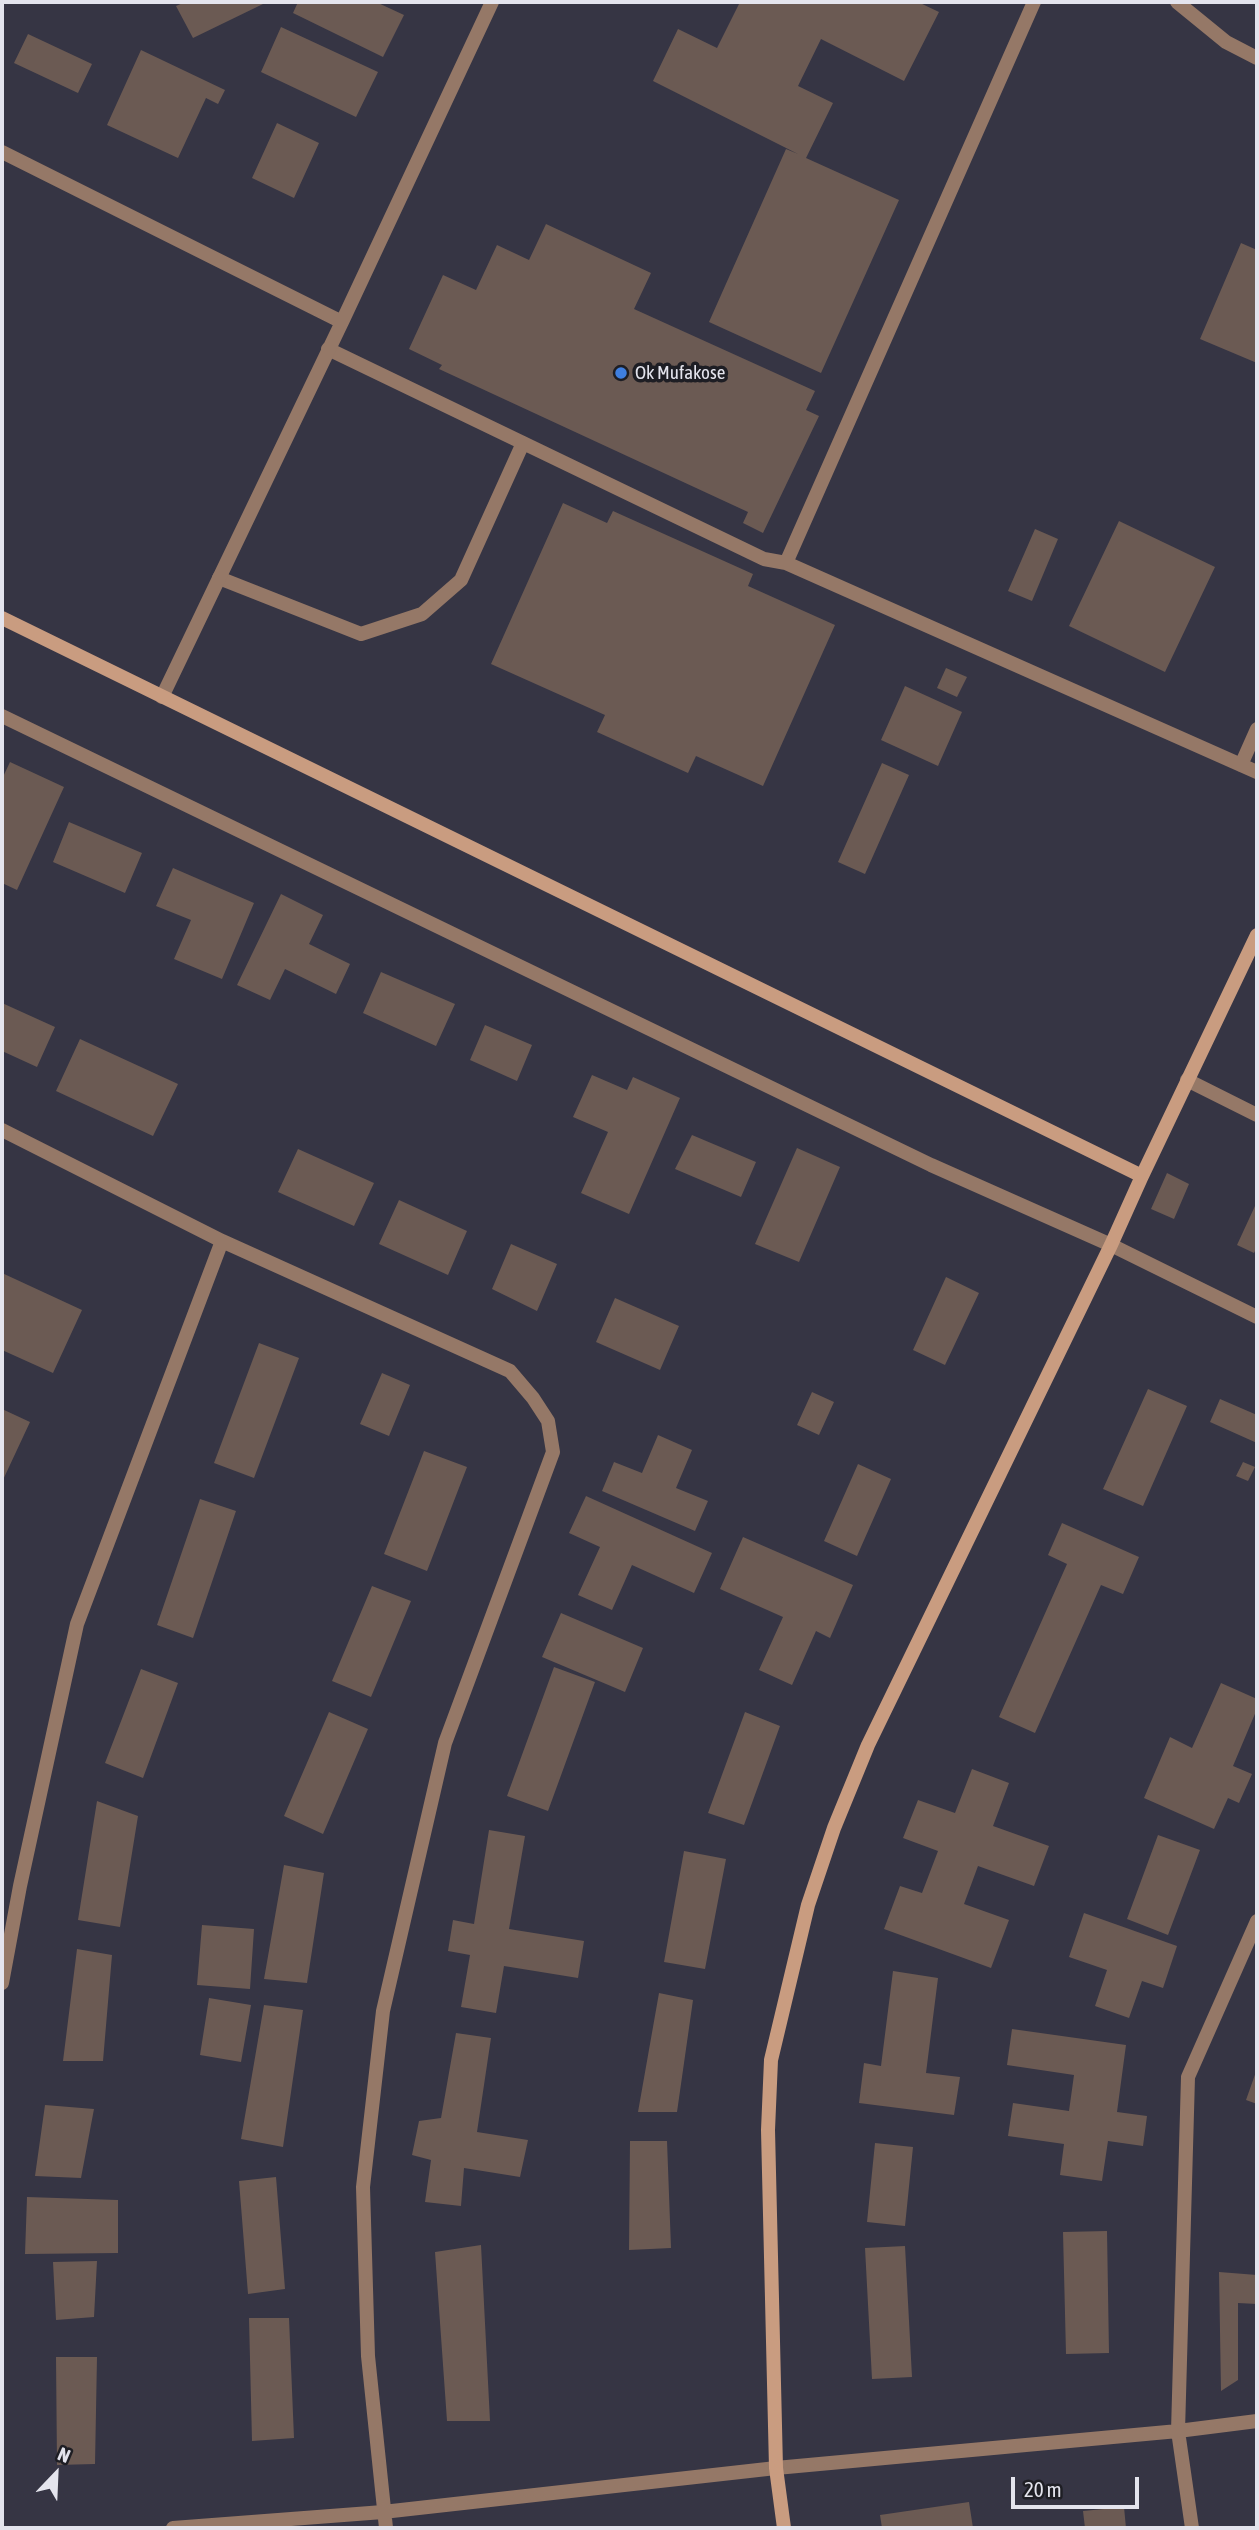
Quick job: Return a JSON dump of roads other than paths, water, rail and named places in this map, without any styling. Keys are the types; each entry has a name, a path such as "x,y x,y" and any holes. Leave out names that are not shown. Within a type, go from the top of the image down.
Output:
{"street":[{"path":"162,697 492,2"},
{"path":"786,563 1034,2"},
{"path":"1177,2 1227,42 1257,58"},
{"path":"2,152 342,322"},
{"path":"328,349 764,559 786,563 1257,772"},
{"path":"219,578 360,634 422,614 461,580 523,443"},
{"path":"2,618 1142,1176"},
{"path":"2,716 918,1159 1111,1245 1257,1317"},
{"path":"1241,765 1257,729"},
{"path":"784,2528 776,2468 768,2130 771,2060 808,1905 834,1828 867,1745 1111,1245 1257,935"},
{"path":"1187,1080 1257,1115"},
{"path":"2,1130 222,1241 510,1371 548,1421 553,1452 445,1743 383,2011 363,2187 368,2356 386,2528"},
{"path":"2,1983 20,1886 77,1623 222,1241"},
{"path":"1192,2528 1178,2431 1188,2077 1257,1920"},
{"path":"173,2528 383,2512 776,2468 1178,2431 1257,2421"}],"place":[{"name":"Ok Mufakose","path":"621,373"}]}
